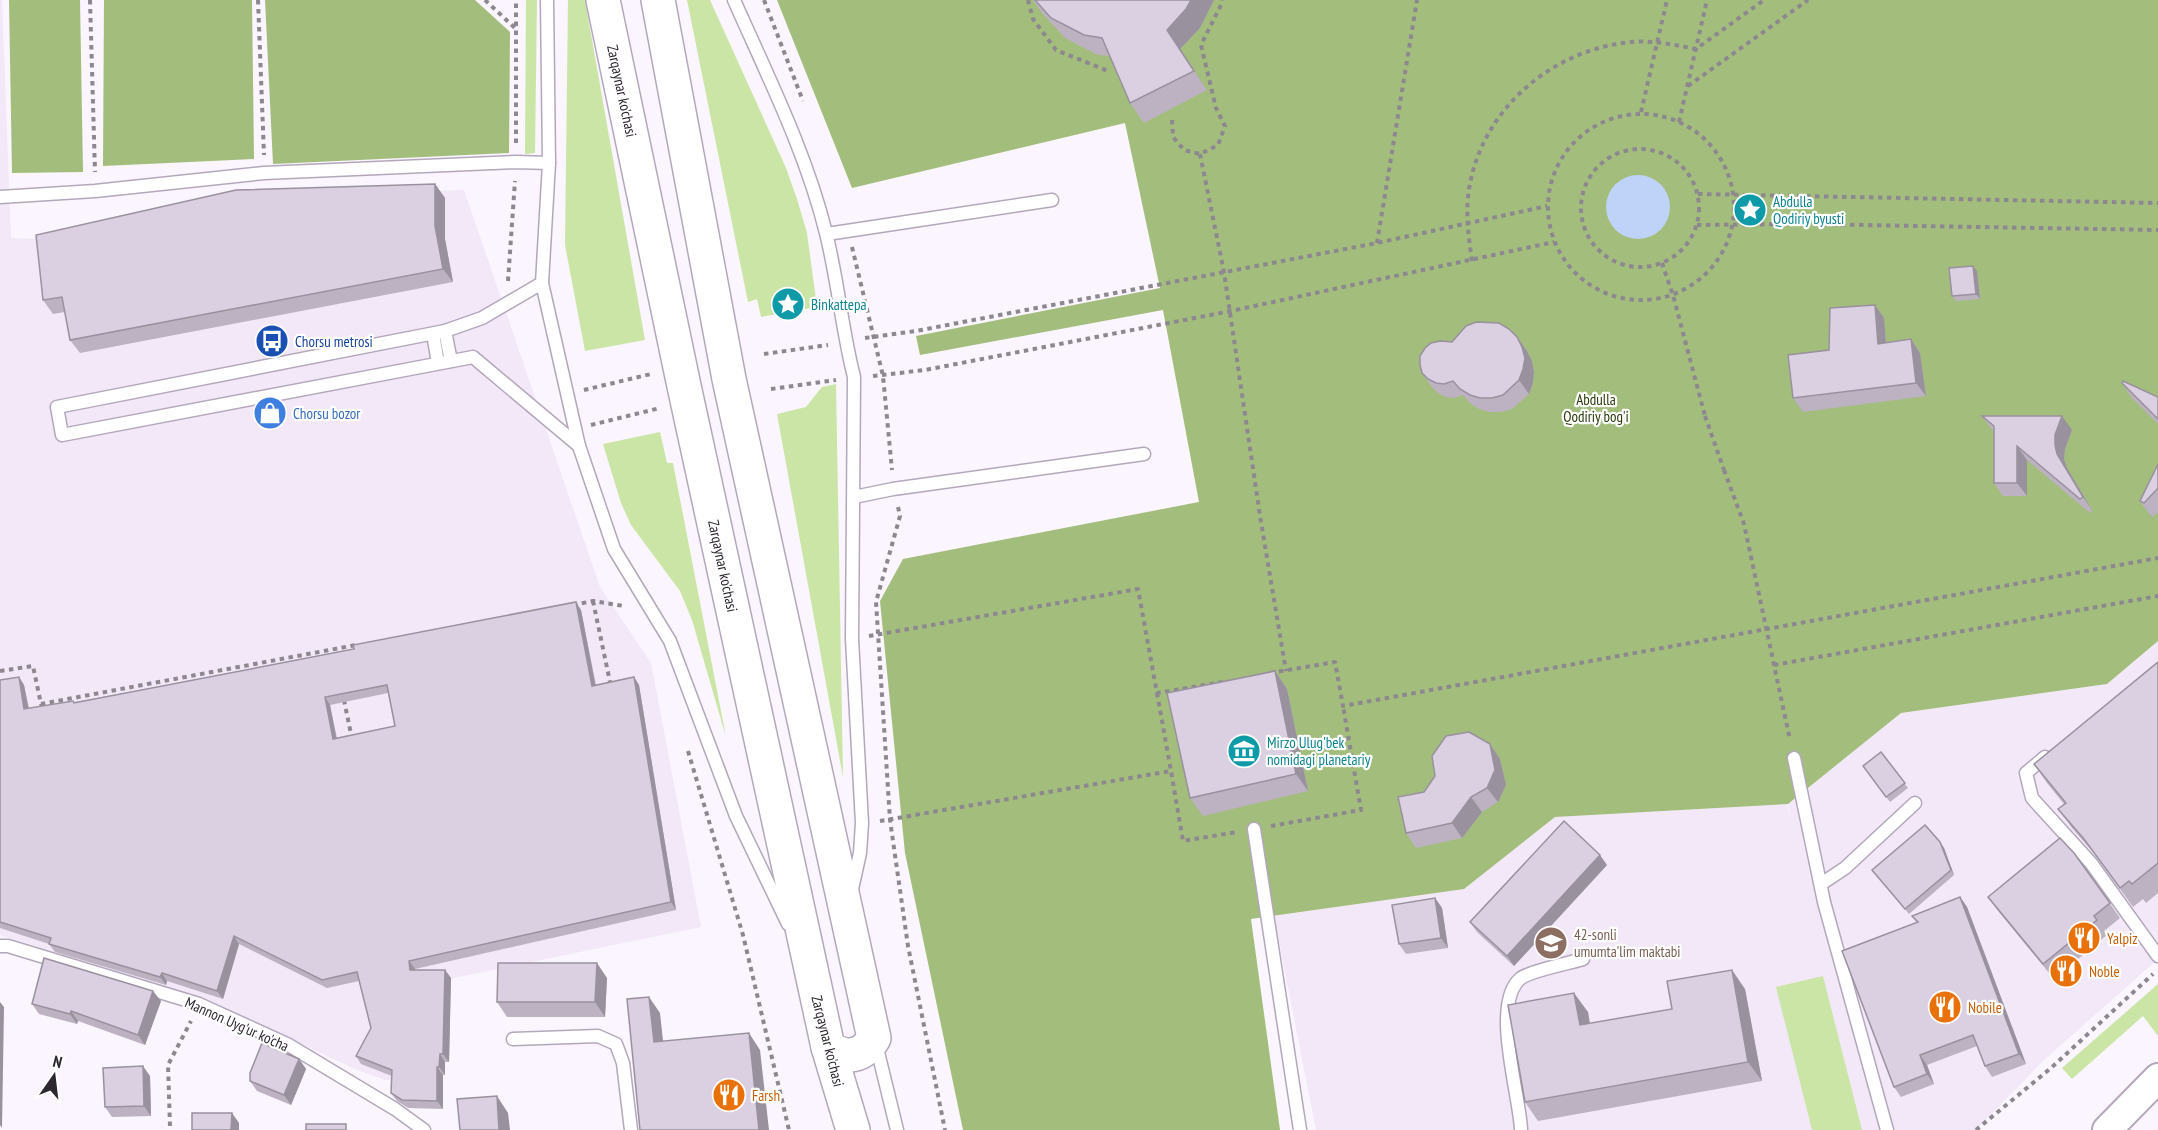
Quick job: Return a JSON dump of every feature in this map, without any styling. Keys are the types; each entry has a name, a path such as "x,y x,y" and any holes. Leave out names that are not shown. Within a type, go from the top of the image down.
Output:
{"main road":[{"name":"Zarqaynar ko'chasi","path":"603,0 689,409 828,1047 853,1130"},
{"path":"657,0 729,379 874,1038 866,1049 854,1056 840,1054 828,1047"}],"street":[{"path":"2107,1130 2158,1078"}],"lane":[{"path":"547,0 549,163 542,283 579,446 614,549 670,641 736,816 812,973"},
{"path":"734,0 802,155 826,234 845,342 854,377 852,639 862,823 861,853 846,910"},
{"path":"0,197 95,191 264,173 516,162 549,163"},
{"path":"826,234 1052,200"},
{"path":"542,283 482,318 439,333 57,407 62,435 473,357 579,446"},
{"path":"439,333 451,361"},
{"path":"438,363 439,333"},
{"path":"854,497 893,489 1144,454"},
{"path":"2052,751 2026,773 2032,798 2091,863 2158,956"},
{"path":"1794,758 1821,884 1887,1130"},
{"path":"1821,884 1845,868 1915,803"},
{"path":"1254,829 1300,1130"},
{"name":"Mannon Uyg'ur ko'cha","path":"0,946 8,946 199,1004 287,1044 395,1109 423,1130"},
{"path":"1521,1130 1507,1037 1507,1008 1514,987 1522,977 1583,959"},
{"path":"513,1039 598,1036 616,1044 623,1063 631,1130"},
{"path":"874,1038 897,1130"}],"path":[{"path":"90,0 95,191"},
{"path":"258,0 264,173"},
{"path":"485,0 516,29"},
{"path":"1028,0 1033,19 1056,50 1108,71"},
{"path":"1172,120 1173,137 1184,150 1200,154 1218,145 1225,126 1216,108 1201,45 1222,0"},
{"path":"1377,243 1417,0"},
{"path":"1641,112 1667,0"},
{"path":"1679,122 1707,0"},
{"path":"1472,261 1467,223 1468,195 1474,169 1488,136 1514,99 1533,81 1556,65 1606,46 1633,42 1657,42 1696,49 1764,0"},
{"path":"1688,86 1808,0"},
{"path":"1641,112 1679,122 1710,144 1721,159 1729,176 1734,194 1733,224 1729,240 1712,268 1688,288 1673,295 1656,300 1638,301 1620,298 1587,284 1562,258 1549,224 1547,206 1549,188 1564,153 1591,128 1607,120 1641,112"},
{"path":"1628,149 1658,152 1672,158 1692,180 1698,194 1697,225 1684,248 1662,263 1647,267 1632,267 1617,263 1604,256 1585,232 1580,202 1583,188 1590,174 1613,154 1628,149"},
{"path":"1200,154 1231,311 1260,516 1286,671"},
{"path":"1698,194 2158,203"},
{"path":"764,354 916,331 1377,243 1547,206"},
{"path":"1697,225 2158,230"},
{"path":"848,231 883,376 893,489 900,516 876,602 890,820 908,946 945,1130"},
{"path":"771,389 854,377 883,376 1231,311 1554,242"},
{"path":"1662,263 1673,295 1705,416 1744,524 1794,758"},
{"path":"568,393 651,374"},
{"path":"576,429 661,408"},
{"path":"1342,706 2158,558"},
{"path":"852,639 1138,589 1183,841 1361,810 1335,662 1262,675"},
{"path":"1774,665 2158,596"},
{"path":"593,601 610,682"},
{"path":"571,605 593,601 623,605 630,614"},
{"path":"0,671 33,666 41,704 367,643"},
{"path":"333,649 335,660"},
{"path":"1157,693 1239,679"},
{"path":"342,692 351,734"},
{"path":"86,695 89,706"},
{"path":"687,746 743,935 789,1130"},
{"path":"862,823 1171,771"},
{"path":"1976,1130 2051,1068 2158,970"},
{"path":"170,1126 168,1065 199,1004"}],"shaded area":[{"name":"Chorsu bozor","path":"0,0 2,0 11,238 43,239 244,196 464,190 600,587 651,663 701,927 444,980 439,1077 385,1080 355,1069 210,1001 0,935"},
{"path":"2158,641 2158,959 2043,1061 1976,1130 1316,1130 1274,916 1465,888 1555,817 1787,804 1792,821 1788,804 1901,713 2107,684"}],"green space":[{"path":"9,0 80,0 83,172 12,173"},
{"path":"104,0 252,0 254,159 103,166"},
{"path":"265,0 475,0 510,32 509,153 273,164"},
{"path":"526,0 537,0 535,153 525,154"},
{"path":"568,0 585,0 645,340 585,351 565,245"},
{"path":"687,0 710,0 786,168 807,233 817,307 761,317 757,299 748,302"},
{"name":"Abdulla Qodiriy bog'i","path":"777,0 2158,0 2158,641 2107,684 1901,713 1788,804 1555,817 1464,889 1251,919 1280,1130 963,1130 905,853 880,601 903,559 1199,502 1163,310 920,355 916,336 1160,288 1125,123 852,188"},
{"path":"836,384 843,777 777,414 806,407 822,387"},
{"path":"660,432 667,463 673,463 726,737 692,620 680,591 631,525 621,503 603,444"},
{"path":"1823,976 1862,1130 1812,1130 1776,987"},
{"path":"2158,984 2158,1036 2143,1016 2072,1079 2062,1068"}],"water":[{"path":"1638,175 1656,181 1664,189 1670,207 1664,225 1656,233 1638,239 1620,233 1612,225 1606,207 1612,189 1620,181"}],"building":[{"path":"1035,0 1191,0 1167,30 1194,71 1130,103 1102,38 1084,35 1051,18"},
{"path":"435,184 435,226 443,269 70,340 62,297 43,300 36,235 236,190"},
{"path":"1973,266 1976,294 1952,296 1949,268"},
{"path":"1875,305 1878,344 1911,339 1916,383 1793,398 1788,355 1829,350 1830,308"},
{"path":"1476,322 1499,323 1517,337 1522,347 1525,358 1519,380 1503,395 1480,398 1460,389 1453,381 1444,384 1436,383 1422,373 1420,356 1425,348 1431,343 1440,341 1452,342 1466,326"},
{"path":"2123,381 2158,397 2158,419 2122,383"},
{"path":"1982,416 2062,416 2055,435 2057,454 2083,497 2080,499 2017,446 2017,483 1994,483 1994,426"},
{"path":"2158,464 2158,488 2144,503 2140,501"},
{"path":"576,602 592,686 634,677 671,902 409,961 410,970 445,970 443,1054 440,1054 439,1067 437,1067 437,1101 402,1100 391,1093 392,1070 356,1056 371,1028 357,972 322,980 234,936 217,991 162,973 160,977 49,944 51,938 0,922 0,680 19,677 24,709 73,701 74,703 354,649 353,645","holes":["387,685 395,726 333,739 325,697"]},
{"path":"2158,662 2158,863 2132,884 2129,881 2120,888 2084,839 2058,809 2066,803 2034,764"},
{"name":"Mirzo Ulug'bek nomidagi planetariy","path":"1275,671 1296,774 1190,798 1167,693"},
{"path":"1469,732 1490,744 1495,770 1487,788 1471,797 1452,823 1406,833 1398,797 1424,792 1435,776 1432,756 1446,736"},
{"path":"1881,752 1905,783 1886,797 1863,766"},
{"path":"1564,821 1600,855 1507,956 1470,922"},
{"path":"1925,825 1940,842 1951,870 1905,909 1872,870"},
{"path":"2060,838 2074,853 2110,903 2094,916 2097,920 2043,964 1988,897"},
{"path":"1960,897 2019,1054 1985,1066 1973,1035 1920,1055 1927,1074 1894,1087 1842,951 1918,922 1912,916"},
{"path":"1435,898 1441,938 1399,944 1392,905"},
{"path":"44,958 153,991 138,1035 71,1011 70,1014 32,1004"},
{"path":"498,963 597,963 595,1002 497,1002"},
{"path":"1732,970 1748,1062 1525,1102 1508,1005 1574,993 1580,1025 1672,1009 1667,981"},
{"path":"649,997 654,1042 749,1033 759,1130 640,1130 627,999"},
{"path":"262,1043 299,1059 284,1095 250,1081 250,1073"},
{"path":"143,1066 144,1106 105,1107 103,1068"},
{"path":"497,1096 499,1130 460,1130 457,1099"},
{"path":"192,1113 232,1113 231,1130 192,1130"},
{"path":"306,1124 346,1124 346,1130 306,1130"}],"place":[{"name":"Abdulla Qodiriy byusti","path":"1750,210"},
{"name":"Binkattepa","path":"788,304"},
{"name":"Chorsu metrosi","path":"272,341"},
{"name":"Chorsu bozor","path":"270,413"},
{"name":"Mirzo Ulug'bek nomidagi planetariy","path":"1244,751"},
{"name":"Yalpiz","path":"2084,938"},
{"name":"42-sonli umumta'lim maktabi","path":"1551,943"},
{"name":"Noble","path":"2066,971"},
{"name":"Nobile","path":"1945,1007"},
{"name":"Farsh","path":"729,1095"}]}
